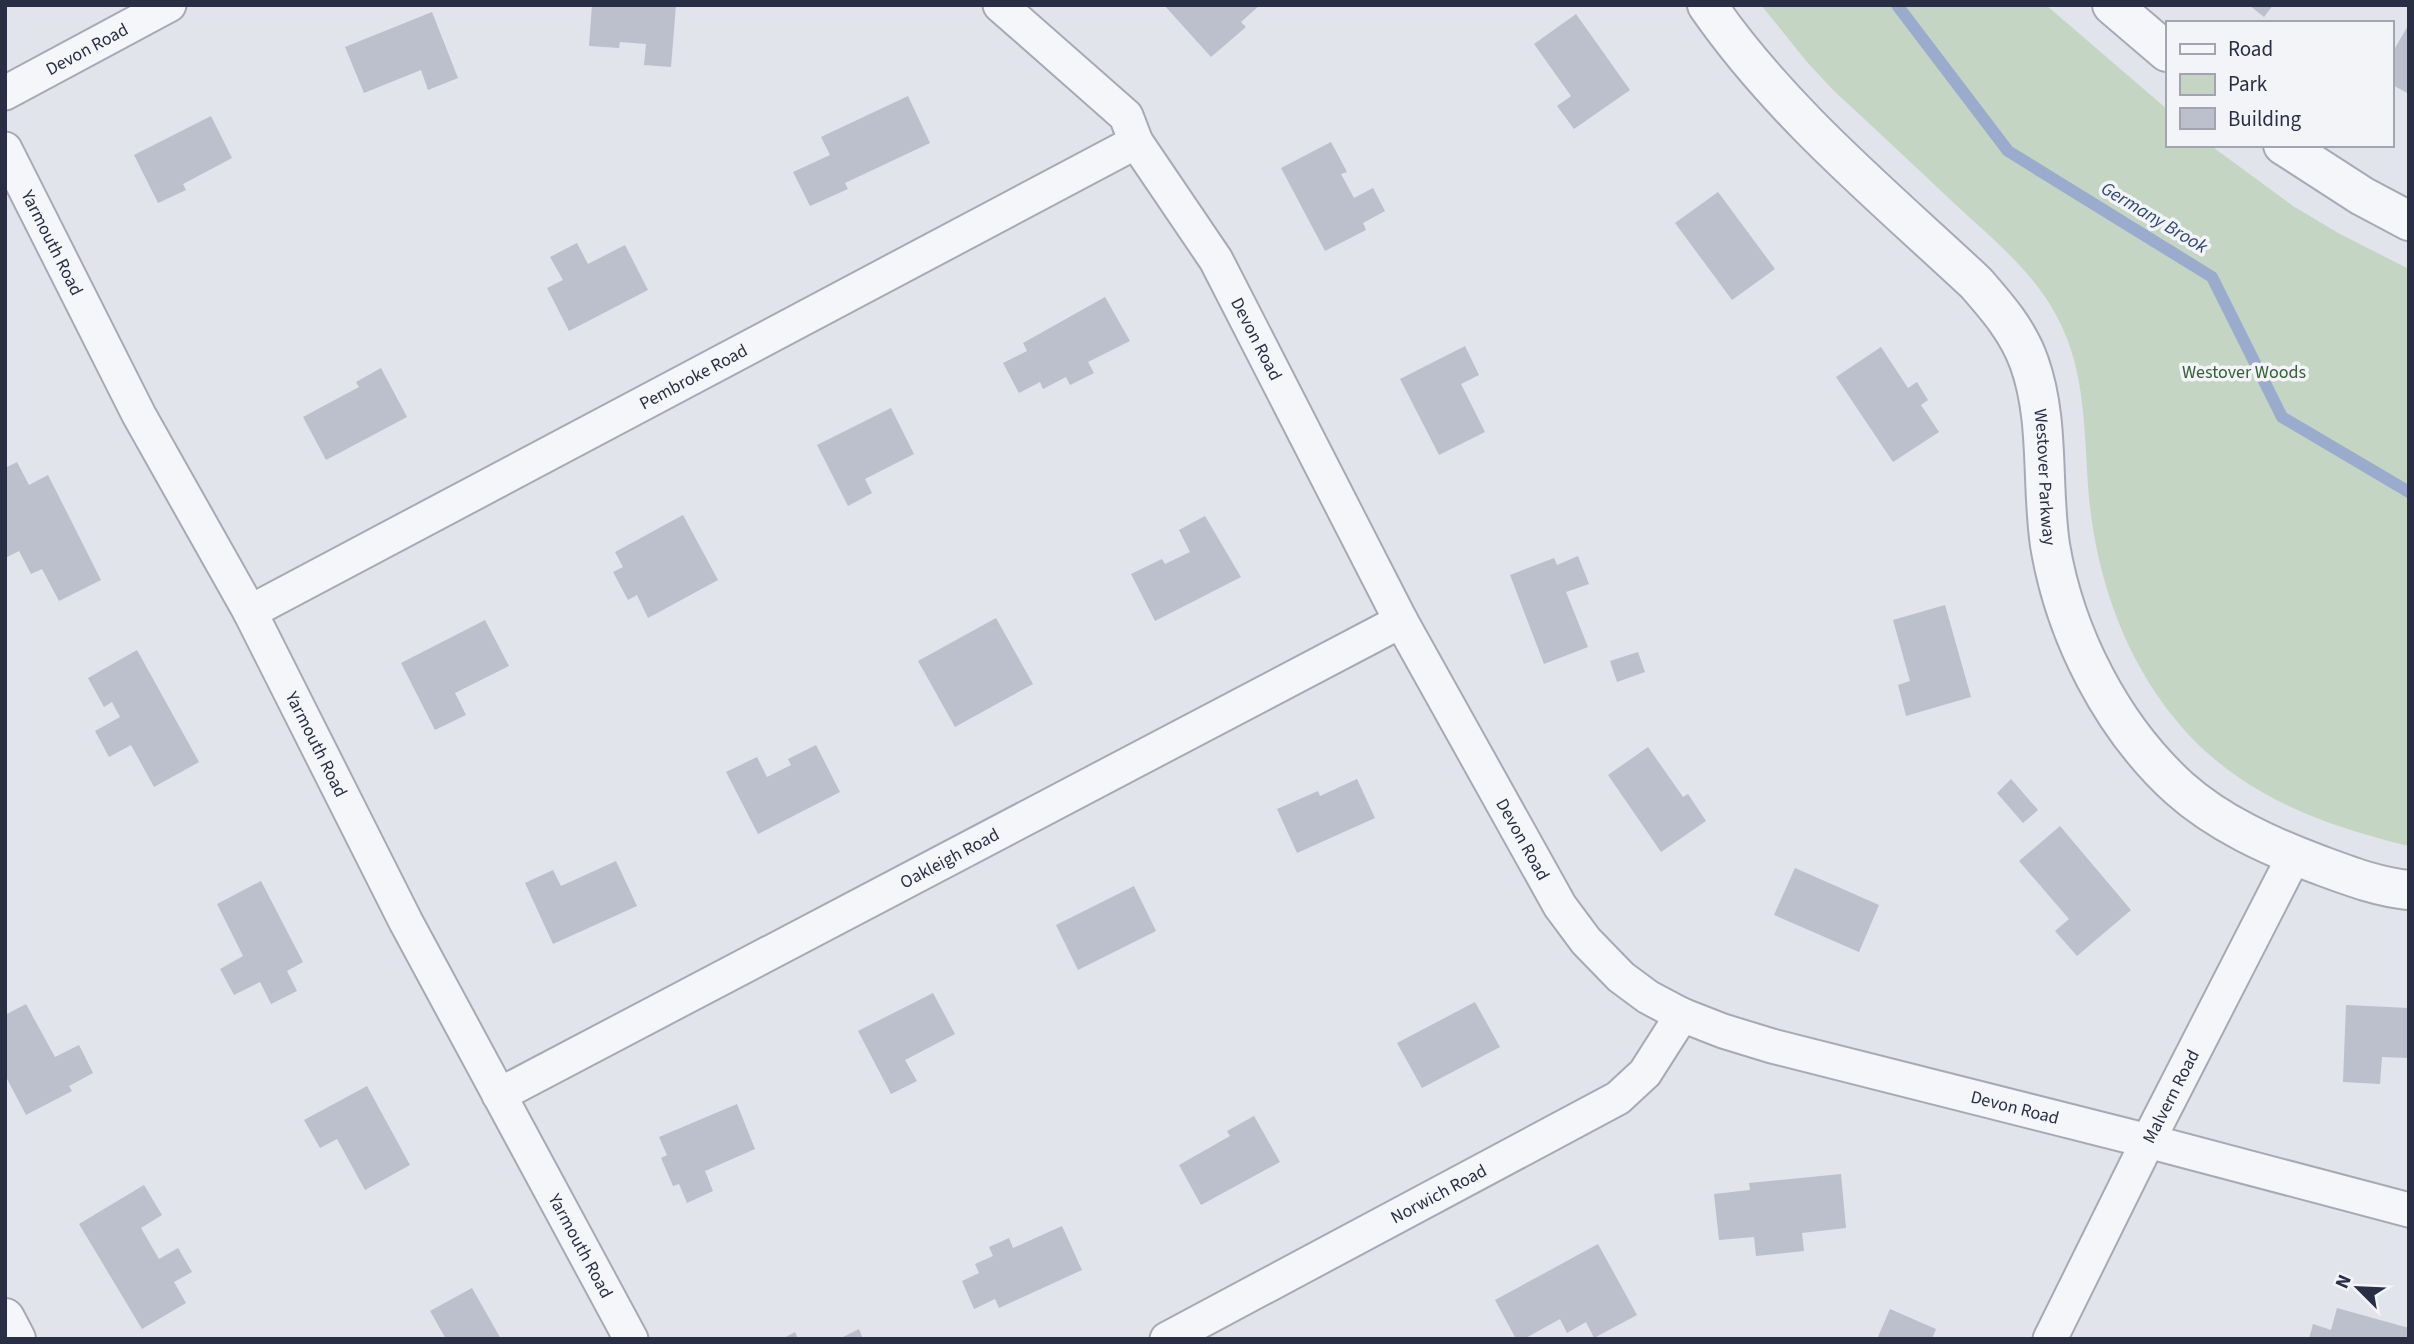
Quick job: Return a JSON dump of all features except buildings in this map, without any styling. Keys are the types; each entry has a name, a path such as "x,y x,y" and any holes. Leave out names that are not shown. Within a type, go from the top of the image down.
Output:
{"street":[{"name":"Devon Road","path":"5,93 169,5"},
{"name":"Devon Road","path":"1000,5 1126,116 1136,142 1216,260 1401,621 1560,906 1586,941 1621,977 1682,1015 1772,1046 2409,1210"},
{"name":"Westover Parkway","path":"1707,5 1774,92 1976,284 2000,310 2017,336 2029,361 2037,389 2050,546 2059,584 2072,623 2105,695 2126,729 2180,789 2215,815 2253,837 2294,856 2365,881 2409,890"},
{"path":"2112,5 2166,51"},
{"name":"Pembroke Road","path":"250,612 1136,142"},
{"path":"2286,147 2362,196 2409,221"},
{"name":"Yarmouth Road","path":"5,149 139,415 250,612 406,922 631,1339"},
{"name":"Oakleigh Road","path":"499,1095 1401,621"},
{"name":"Malvern Road","path":"2050,1339 2294,856"},
{"name":"Norwich Road","path":"1167,1339 1618,1098 1645,1073 1682,1015"},
{"path":"5,1318 16,1339"}],"green space":[{"name":"Westover Woods","path":"1761,5 2046,5 2166,108 2166,147 2213,147 2293,206 2340,234 2409,269 2409,846 2342,827 2278,801 2238,777 2207,752 2179,724 2155,692 2135,658 2106,584 2090,507 2079,385 2067,338 2056,315 2036,284 2011,257 1833,90"}],"waterway":[{"name":"Germany Brook","path":"1897,5 2008,151 2212,277 2282,417 2409,492"}]}
